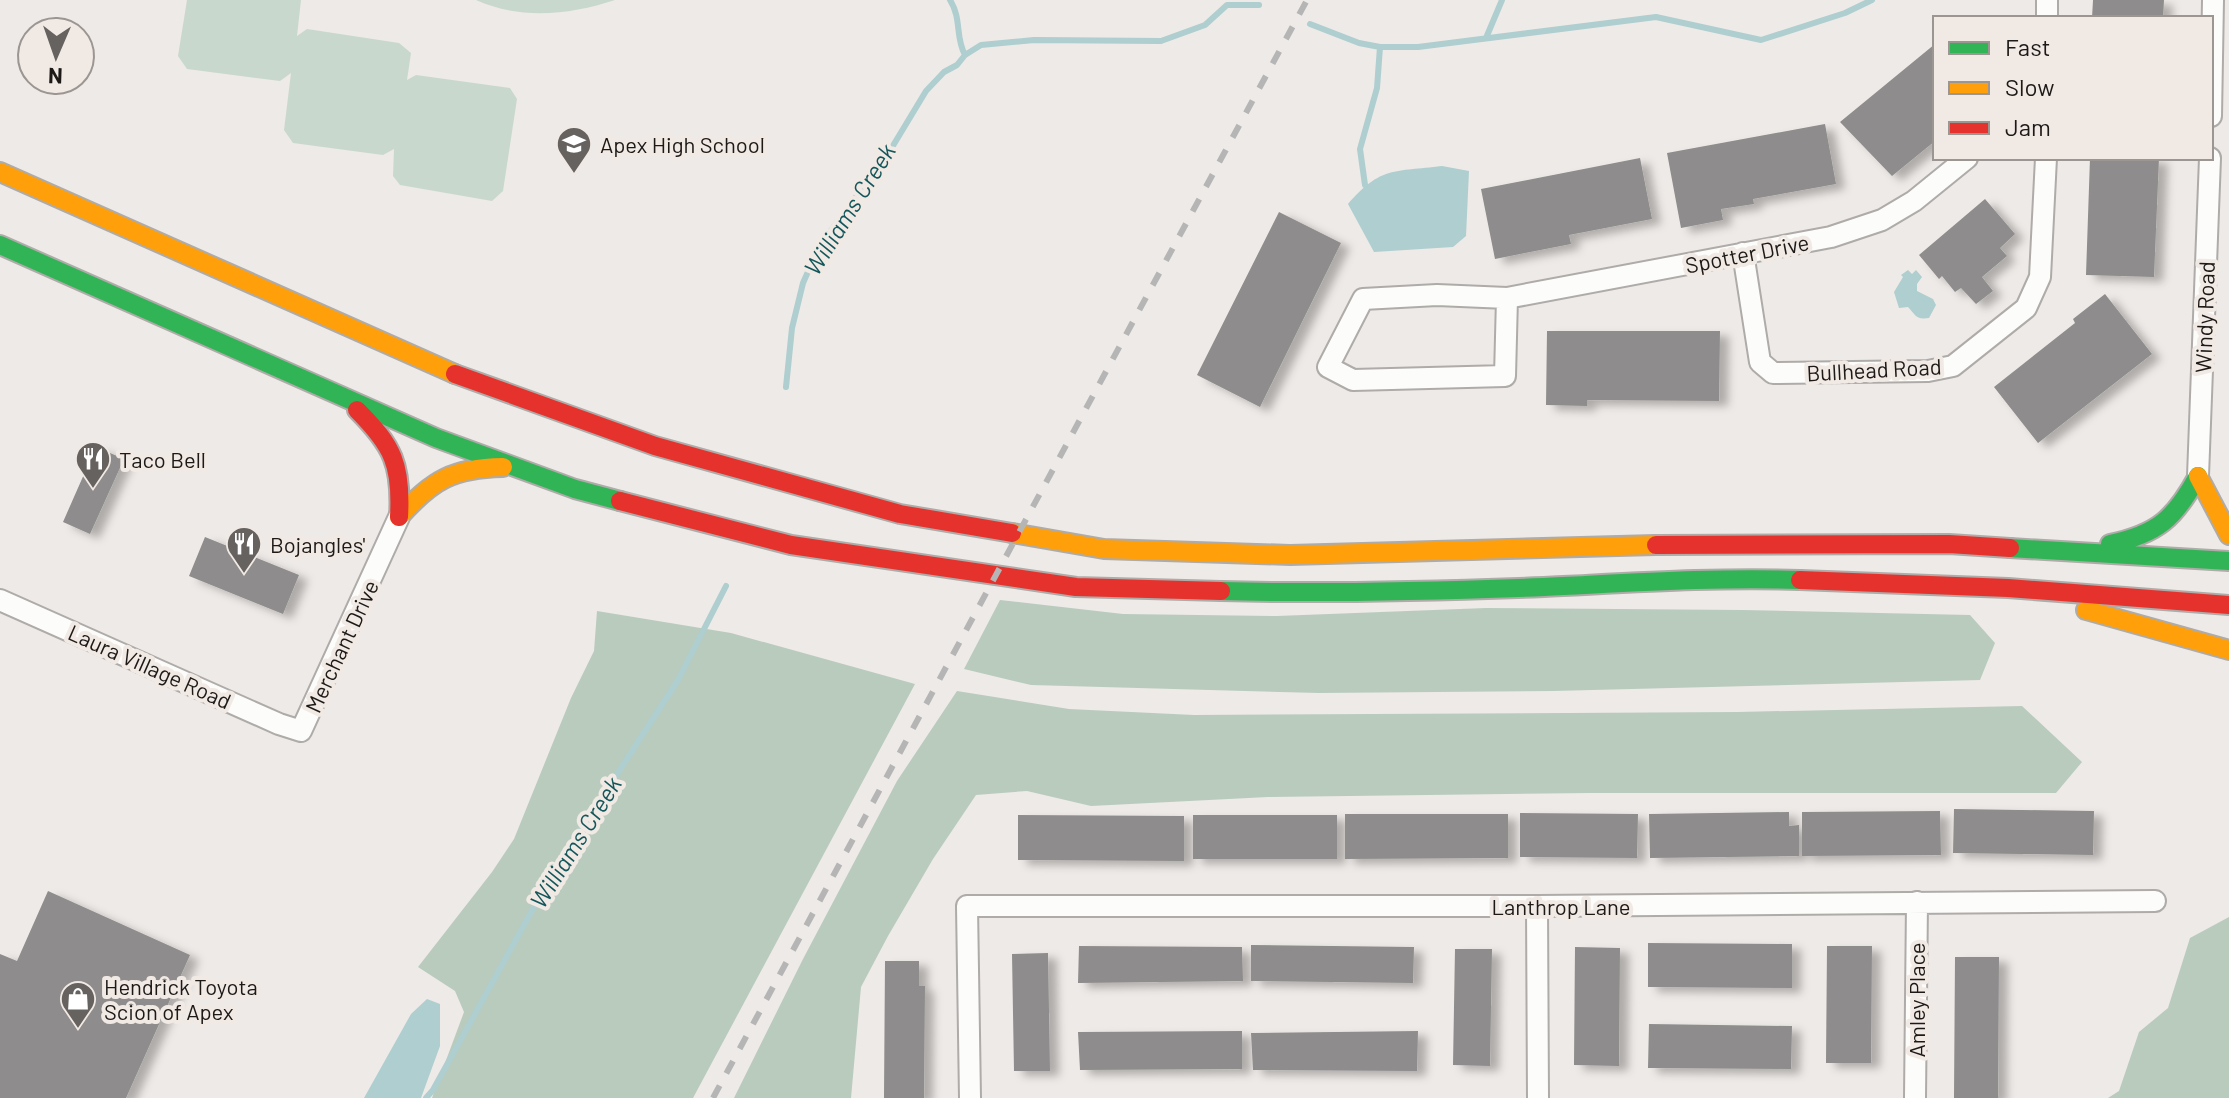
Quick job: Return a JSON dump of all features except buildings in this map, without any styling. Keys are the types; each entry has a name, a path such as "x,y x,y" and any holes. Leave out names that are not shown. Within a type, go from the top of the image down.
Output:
{"highway":[{"path":"0,172 450,372 655,446 900,514 1119,550 1290,555 1740,543 1949,544 2229,561"},
{"path":"0,245 436,438 575,489 791,545 1076,587 1291,593 1741,578 2008,588 2229,605"},
{"path":"344,397 384,436 391,448 400,477 399,517"},
{"path":"399,517 422,490 448,474 475,468 518,468"},
{"path":"2198,476 2229,535"},
{"path":"2062,550 2125,541 2150,534 2174,516 2198,476"},
{"path":"2008,588 2229,650"}],"street":[{"name":"Spotter Drive","path":"1507,298 1505,376 1353,380 1328,367 1363,299 1437,295 1507,298 1831,237 1882,220 1914,201 1965,160"},
{"name":"Bullhead Road","path":"1743,253 1760,362 1773,373 1928,371 1953,366 2026,308 2040,277 2046,160"},
{"name":"Windy Road","path":"2198,476 2210,160"},
{"name":"Merchant Drive","path":"301,731 399,517"},
{"name":"Laura Village Road","path":"0,600 301,731"},
{"name":"Lanthrop Lane","path":"970,1098 967,906 2155,901"},
{"name":"Amley Place","path":"1915,1098 1917,902"},
{"path":"1537,906 1538,1098"}],"green space":[{"path":"187,0 301,0 297,36 307,29 399,43 411,53 407,80 416,75 510,88 517,99 503,191 492,201 400,185 393,176 394,149 383,155 293,143 284,130 291,73 280,81 187,69 178,56"},
{"path":"476,0 615,0 563,12 527,13"},
{"path":"1000,600 1123,614 1277,616 1486,608 1970,615 1995,643 1980,680 1553,691 1319,693 1031,685 964,669"},
{"path":"597,611 731,633 915,684 693,1098 432,1098 464,1012 455,991 418,967 514,839 571,698 594,651"},
{"path":"957,691 1069,709 1194,715 1738,712 2022,706 2082,762 2056,793 1268,797 1091,806 1027,791 976,795 933,859 861,987 851,1098 734,1098 897,781"},
{"path":"2229,917 2229,1098 2108,1098 2119,1091 2139,1032 2168,1008 2190,938"}],"water":[{"path":"1442,166 1469,171 1466,236 1453,247 1374,252 1348,204 1370,183 1389,173"},
{"path":"1908,270 1912,274 1916,270 1922,277 1917,291 1933,299 1936,305 1929,318 1918,318 1908,307 1899,308 1894,292 1903,277 1901,275"},
{"path":"427,999 440,1004 440,1046 421,1098 364,1098 411,1014"}],"waterway":[{"name":"Williams Creek","path":"950,0 965,55"},
{"path":"1486,38 1502,0"},
{"path":"1310,24 1359,43 1380,47 1418,47 1656,17 1761,40 1845,13 1872,0"},
{"name":"Williams Creek","path":"786,387 792,328 803,283 819,247 891,149 926,91 965,55 981,45 1034,40 1161,41 1205,25 1227,5 1259,5"},
{"path":"1365,185 1360,149 1377,88 1380,47"},
{"name":"Williams Creek","path":"426,1098 551,876 678,680 726,586"}],"railway":[{"path":"713,1098 1307,0"}],"traffic: fast":[{"path":"0,245 436,438 575,489 620,501"},
{"path":"2110,544 2141,535 2163,522 2181,503 2198,476"},
{"path":"2010,548 2229,561"},
{"path":"1221,591 1382,592 1704,580 1800,580"}],"traffic: slow":[{"path":"0,172 455,374"},
{"path":"399,517 422,494 445,478 470,470 503,467"},
{"path":"2198,476 2229,535"},
{"path":"1012,533 1104,549 1290,555 1656,545"},
{"path":"2086,610 2229,650"}],"traffic: jam":[{"path":"455,374 655,446 900,514 1012,533"},
{"path":"357,410 379,435 393,458 399,483 399,517"},
{"path":"620,501 791,545 1076,587 1221,591"},
{"path":"1656,545 1949,544 2010,548"},
{"path":"1800,580 2008,588 2229,605"}],"place":[{"name":"Apex High School","path":"574,175"},
{"name":"Taco Bell","path":"93,490"},
{"name":"Bojangles'","path":"244,575"},
{"name":"Hendrick Toyota Scion of Apex","path":"78,1030"}]}
